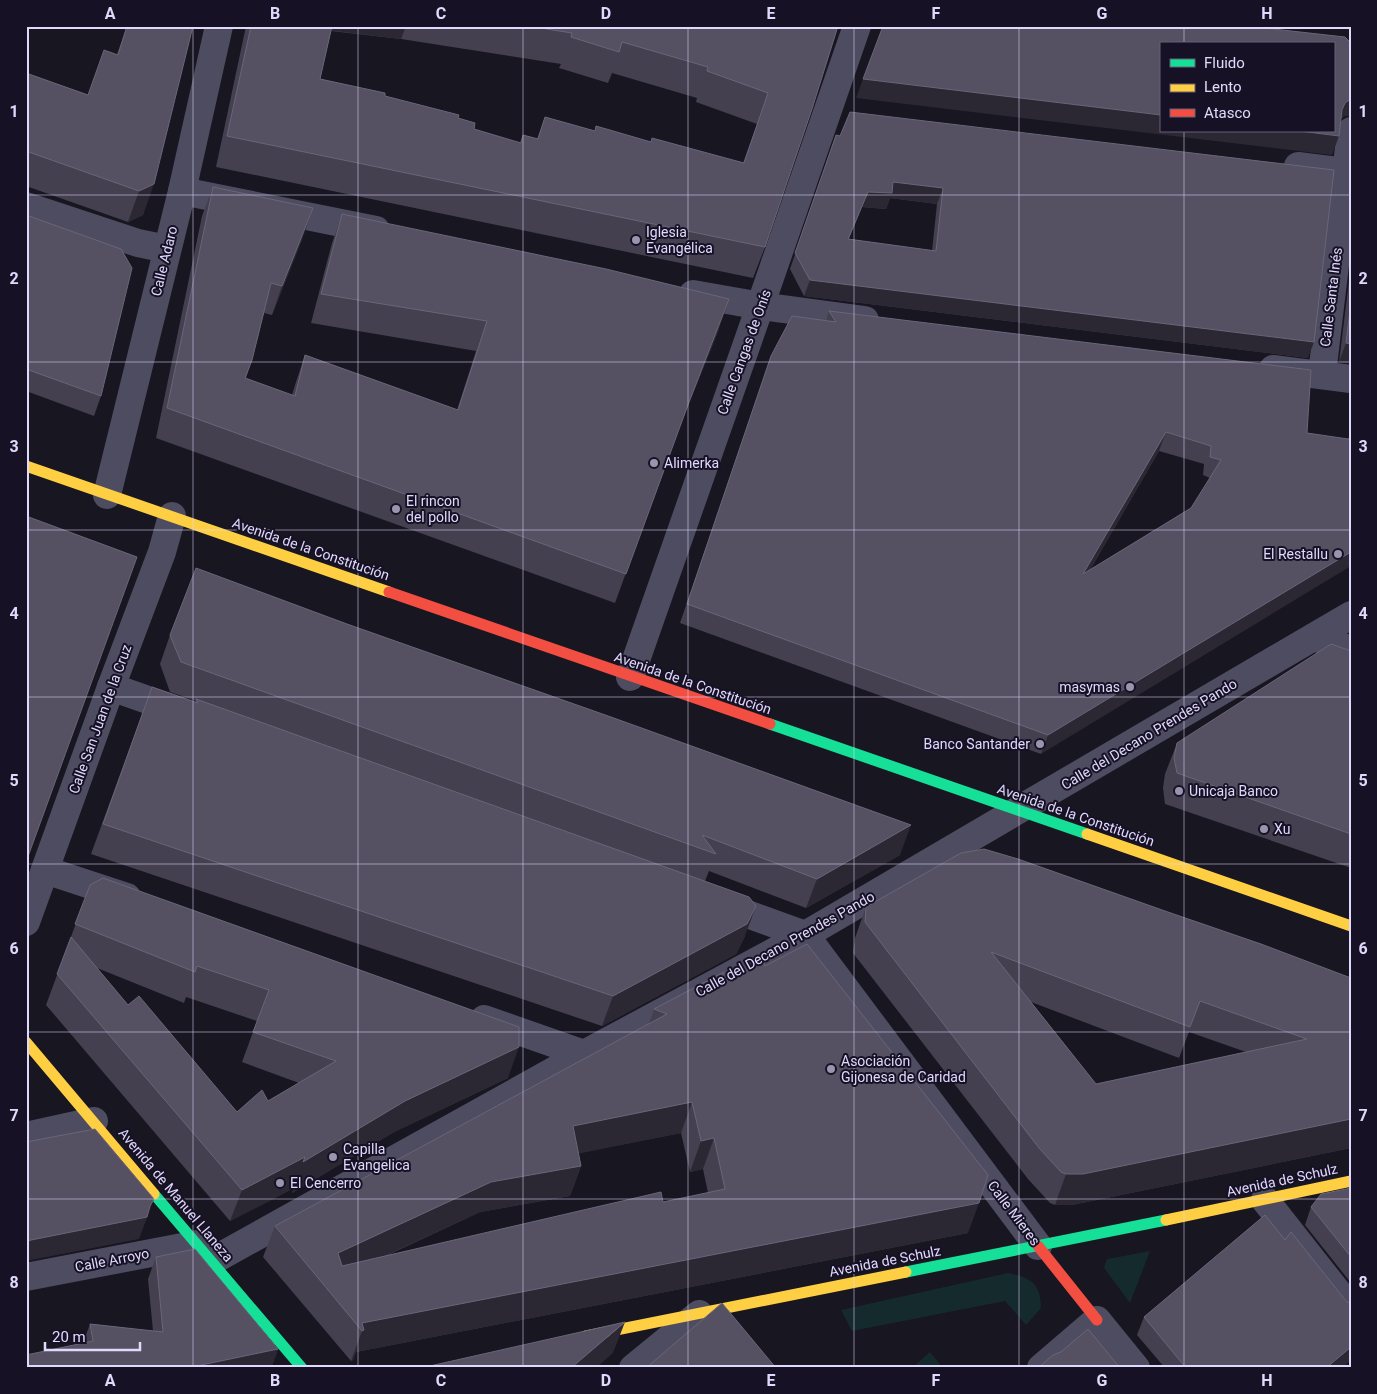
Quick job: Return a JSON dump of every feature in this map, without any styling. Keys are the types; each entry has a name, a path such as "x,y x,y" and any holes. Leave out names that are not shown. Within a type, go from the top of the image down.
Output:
{"main road":[{"name":"Avenida de la Constitución","path":"26,466 1351,926"},
{"name":"Avenida de Manuel Llaneza","path":"26,1042 302,1368"},
{"name":"Avenida de Schulz","path":"572,1339 1265,1200 1351,1180"},
{"name":"Calle Mieres","path":"1038,1246 1097,1320"}],"street":[{"name":"Calle Adaro","path":"107,495 182,191 219,26"},
{"name":"Calle Cangas de Onís","path":"630,677 761,306 841,112 857,26"},
{"name":"Calle Santa Inés","path":"1322,374 1351,131"},
{"path":"1274,164 1346,172"},
{"path":"182,191 398,234"},
{"path":"26,206 138,242 167,249"},
{"path":"671,290 761,306 887,322"},
{"path":"1253,366 1351,379"},
{"name":"Calle San Juan de la Cruz","path":"26,922 162,552 172,516"},
{"name":"Calle del Decano Prendes Pando","path":"205,1252 584,1054 805,935 1351,615"},
{"path":"1314,637 1351,650"},
{"path":"112,687 200,719"},
{"path":"45,870 146,903"},
{"path":"694,895 805,935"},
{"name":"Calle Mieres","path":"805,935 1038,1246"},
{"path":"458,1010 584,1054"},
{"path":"26,1136 94,1121"},
{"path":"1265,1200 1351,1309"},
{"name":"Calle Arroyo","path":"26,1277 205,1252"},
{"path":"633,1368 699,1314"},
{"path":"1041,1368 1097,1320"},
{"name":"Calle Mieres","path":"1097,1320 1136,1368"}],"green space":[{"path":"1150,1251 1130,1303 1104,1268 1107,1259"},
{"path":"1008,1273 1028,1279 1039,1293 1041,1308 1026,1325 1005,1301 852,1331 841,1310"},
{"path":"930,1352 943,1368 912,1368"}],"building":[{"path":"127,26 193,26 154,184 139,191 26,151 26,73 88,95 104,50 118,55"},
{"path":"251,26 332,26 320,79 385,93 385,96 459,115 458,118 475,123 474,129 521,143 523,135 538,139 545,117 595,131 596,126 651,142 652,138 744,163 768,93 707,71 708,67 622,42 619,52 571,37 572,33 528,26 838,26 765,247 227,136"},
{"path":"883,26 1246,26 1345,37 1351,43 1351,99 1345,103 1342,110 1339,136 1308,132 1334,132 1334,42 1160,42 1160,115 863,79"},
{"path":"850,112 1334,170 1314,342 810,280 795,253 836,135 840,136","holes":["893,182 943,188 936,251 848,239 868,192 892,193"]},
{"path":"213,187 313,208 282,286 271,283 252,360 245,378 295,396 305,355 458,410 487,321 321,294 342,214 606,269 729,299 626,574 167,408"},
{"path":"26,215 121,249 132,268 101,396 26,369"},
{"path":"1351,303 1351,344 1346,343"},
{"path":"829,311 1311,370 1307,433 1348,439 1351,437 1351,552 1048,735 687,604 771,356 792,316 836,322","holes":["1166,432 1211,446 1210,457 1221,460 1191,508 1083,574"]},
{"path":"26,516 137,557 26,862"},
{"path":"196,568 347,624 911,825 817,879 702,835 716,854 181,662 170,635"},
{"path":"1331,644 1351,651 1351,834 1177,773 1174,758 1177,743"},
{"path":"152,687 198,703 196,699 749,897 756,906 747,924 613,996 103,824"},
{"path":"984,849 1018,859 1261,944 1351,978 1351,1119 1083,1174 1066,1174 1061,1172 1039,1148 865,922 866,907 961,853","holes":["991,952 1190,1027 1200,1001 1307,1039 1096,1084"]},
{"path":"103,878 519,1027 519,1047 405,1101 303,1162 305,1157 242,1190 57,974 71,937 128,1005 139,996 237,1112 262,1090 268,1101 336,1061 253,1032 269,990 197,966 195,972 75,924 90,885"},
{"path":"807,944 988,1175 979,1203 362,1323 364,1330 362,1331 275,1226 667,1014 654,1009 724,972 717,986 763,961 765,966","holes":["692,1102 701,1141 714,1138 725,1189 663,1202 661,1192 342,1266 338,1253 491,1182 581,1166 573,1126"]},
{"path":"95,1129 154,1199 147,1217 26,1242 26,1142"},
{"path":"1351,1188 1351,1257 1311,1207 1321,1194"},
{"path":"1265,1215 1285,1240 1291,1232 1346,1301 1351,1304 1351,1347 1326,1368 1186,1368 1144,1317"},
{"path":"195,1249 278,1349 187,1368 26,1368 26,1355 93,1341 90,1324 163,1332 156,1257"},
{"path":"722,1303 776,1368 646,1368"},
{"path":"625,1322 571,1368 421,1368"},
{"path":"1088,1329 1120,1368 1038,1368 1053,1355 1061,1352"}],"traffic: fast":[{"path":"770,724 1087,834"},
{"path":"154,1194 302,1368"},
{"path":"906,1272 1166,1220"}],"traffic: slow":[{"path":"26,466 389,592"},
{"path":"1087,834 1351,926"},
{"path":"26,1042 154,1194"},
{"path":"1166,1220 1351,1181"},
{"path":"586,1336 906,1272"}],"traffic: jam":[{"path":"389,592 770,724"},
{"path":"1038,1246 1097,1320"}],"place":[{"name":"Iglesia Evangélica","path":"636,240"},
{"name":"Alimerka","path":"654,463"},
{"name":"El rincon del pollo","path":"396,509"},
{"name":"El Restallu","path":"1338,554"},
{"name":"masymas","path":"1130,687"},
{"name":"Banco Santander","path":"1040,744"},
{"name":"Unicaja Banco","path":"1179,791"},
{"name":"Xu","path":"1264,829"},
{"name":"Asociación Gijonesa de Caridad","path":"831,1069"},
{"name":"Capilla Evangelica","path":"333,1157"},
{"name":"El Cencerro","path":"280,1183"}]}
